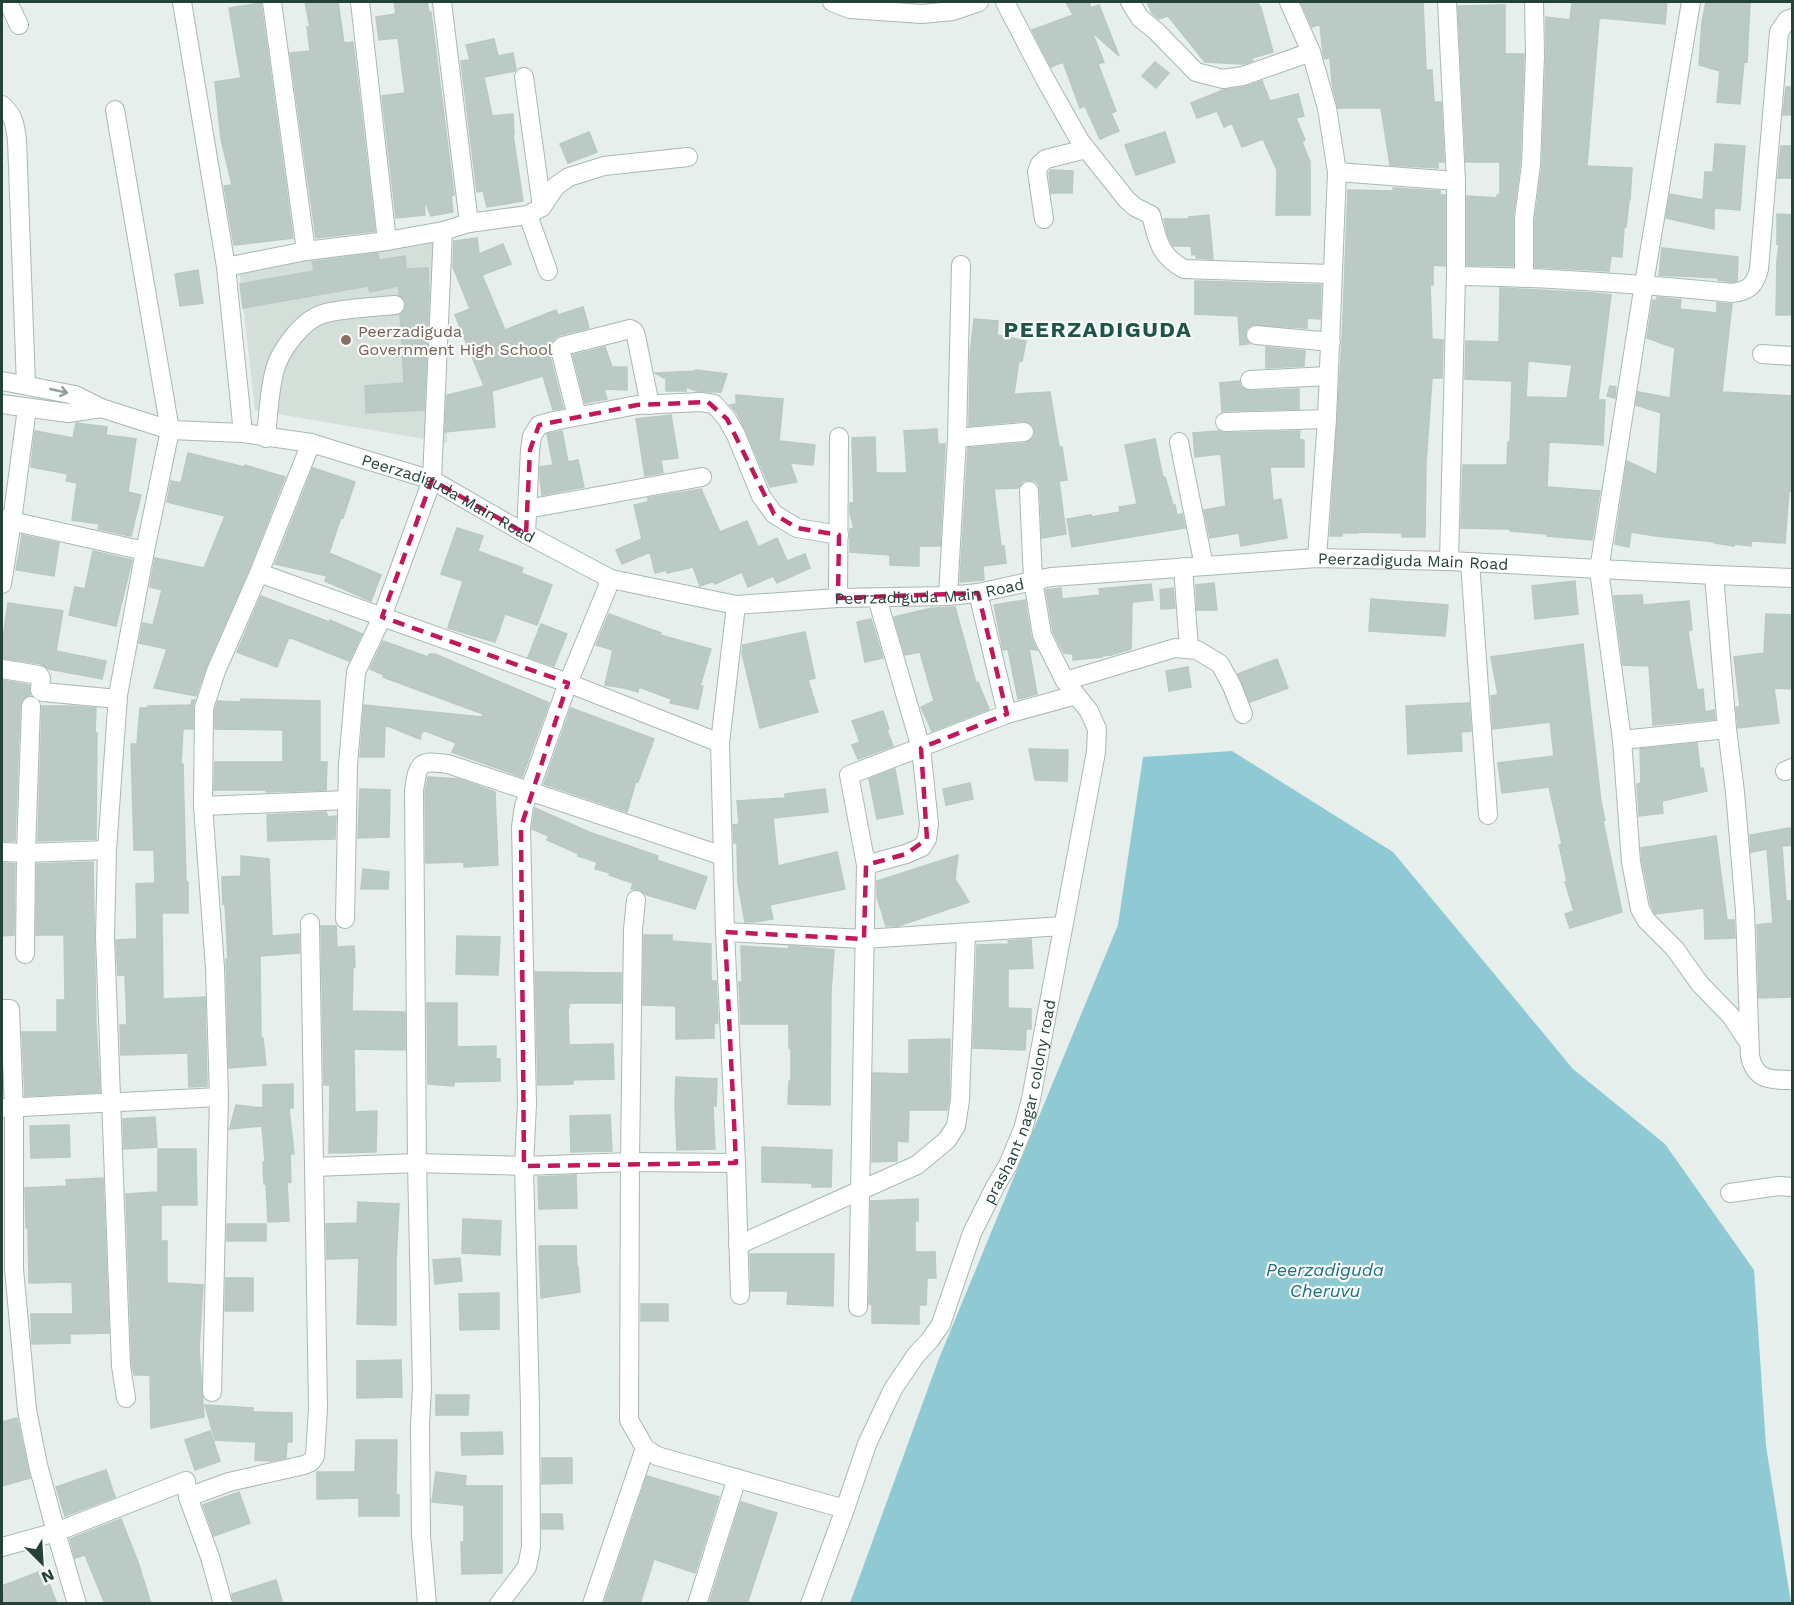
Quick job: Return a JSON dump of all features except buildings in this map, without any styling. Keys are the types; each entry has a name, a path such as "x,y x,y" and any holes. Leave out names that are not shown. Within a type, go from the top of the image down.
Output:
{"street":[{"path":"8,2 19,25"},
{"path":"182,2 226,267 243,434"},
{"path":"272,2 306,251"},
{"path":"360,2 387,241"},
{"path":"442,2 469,223"},
{"path":"832,2 850,9 914,8 953,11 979,2"},
{"path":"1005,2 1045,79 1086,149 1127,200 1151,215 1161,249 1172,262 1184,269 1332,274"},
{"path":"1130,2 1140,18 1196,72 1223,79 1244,76 1311,52"},
{"path":"1289,2 1311,52 1327,108 1337,172 1327,419 1317,558"},
{"path":"1447,2 1456,181 1449,561"},
{"path":"1524,277 1524,218 1531,165 1535,55 1534,2"},
{"path":"1691,2 1599,570 1622,740 1631,862 1640,909 1646,920 1675,949 1700,984 1731,1016 1749,1043"},
{"path":"1456,276 1524,277 1644,284 1732,293 1748,289 1756,280 1759,269 1779,32 1787,20 1792,18"},
{"path":"524,77 535,211 548,271"},
{"path":"2,105 9,111 15,122 17,140 26,385"},
{"path":"115,110 170,430 118,699 107,850 105,938 110,1102 121,1366 126,1398"},
{"path":"1044,219 1037,171 1040,164 1046,159 1086,149"},
{"path":"226,267 306,251 387,241 535,211 556,186 569,177 604,166 688,157"},
{"path":"1337,172 1456,181"},
{"path":"345,919 348,764 356,672 382,617 432,480 442,231"},
{"path":"948,596 957,438 961,266"},
{"path":"266,438 274,371 285,349 298,332 312,318 326,313 395,305"},
{"path":"577,416 560,349 563,346 630,329 636,336 650,405"},
{"path":"1256,335 1330,342"},
{"path":"1762,354 1792,356"},
{"path":"1250,380 1328,376"},
{"name":"Peerzadiguda Main Road","path":"2,381 75,395 101,408 170,430 243,434 310,443 432,480 611,579 736,605 838,598 948,596 978,593 1051,577 1317,558 1449,561 1792,578"},
{"path":"526,534 532,436 540,425 637,405 701,402 714,404 727,419 762,496 774,514 796,528 839,535"},
{"name":"Peerzadiguda Main Road","path":"2,404 68,413 101,408"},
{"path":"2,584 7,520 27,408"},
{"path":"1225,423 1327,419"},
{"path":"957,438 1024,432"},
{"path":"838,598 839,437"},
{"path":"1179,442 1204,566"},
{"path":"212,1392 219,1097 215,968 203,806 204,708 216,671 259,573 310,443"},
{"path":"527,509 702,477"},
{"name":"prashant nagar colony road","path":"810,1604 867,1444 893,1389 941,1324 972,1233 1008,1165 1023,1129 1030,1099 1096,752 1097,729 1089,711 1071,688 1042,635 1033,580 1029,491"},
{"path":"7,520 145,551"},
{"path":"1470,562 1488,815"},
{"path":"1183,567 1189,649"},
{"path":"259,573 568,683 720,743"},
{"path":"1714,575 1745,911 1749,1043 1753,1068 1760,1075 1772,1080 1792,1080"},
{"path":"499,1604 527,1566 531,1547 524,1166 527,1103 521,827 524,807 568,683 611,579"},
{"path":"978,593 1007,714"},
{"path":"866,865 922,847 927,839 929,824 921,748 877,598"},
{"path":"736,605 720,743 725,932 740,1295"},
{"path":"858,1306 866,865 849,775 1175,648 1197,650 1220,664 1243,714"},
{"path":"2,669 39,675 40,690 43,692 118,699"},
{"path":"25,954 31,706"},
{"path":"1622,740 1727,729"},
{"path":"428,1604 421,1535 422,1387 417,1163 414,791 416,774 422,764 429,761 448,764 723,856"},
{"path":"203,806 347,800"},
{"path":"2,852 107,850"},
{"path":"636,900 633,929 629,1420 645,1448 657,1456 845,1509"},
{"path":"188,1497 229,1482 304,1466 315,1456 318,1408 310,923"},
{"path":"725,932 864,939 1063,926"},
{"path":"738,1245 917,1166 947,1140 956,1126 960,1100 966,933"},
{"path":"2,1009 10,1009 8,1270 27,1410 38,1465 76,1604"},
{"path":"8,1109 219,1097"},
{"path":"315,1167 417,1163 524,1166 630,1162 736,1163"},
{"path":"1730,1193 1779,1186 1792,1187"},
{"path":"592,1604 645,1448"},
{"path":"697,1604 737,1478"},
{"path":"2,1547 56,1532 186,1481 188,1497 210,1557 223,1604"}],"highlighted area":[{"path":"708,402 727,419 774,514 797,528 839,535 838,598 978,593 1007,714 921,748 927,839 906,854 866,865 864,939 725,932 736,1163 524,1166 521,827 568,683 382,617 432,480 526,534 530,450 539,425 637,405"}],"shaded area":[{"name":"Peerzadiguda Government High School","path":"442,240 447,443 255,410 239,269"}],"water":[{"name":"Peerzadiguda Cheruvu","path":"1232,751 1393,852 1573,1069 1665,1144 1754,1270 1766,1446 1791,1603 850,1603 938,1361 1118,925 1143,757"}],"place":[{"name":"Peerzadiguda Government High School","path":"346,340"}],"district":[{"name":"PEERZADIGUDA","path":"1098,329"}]}
